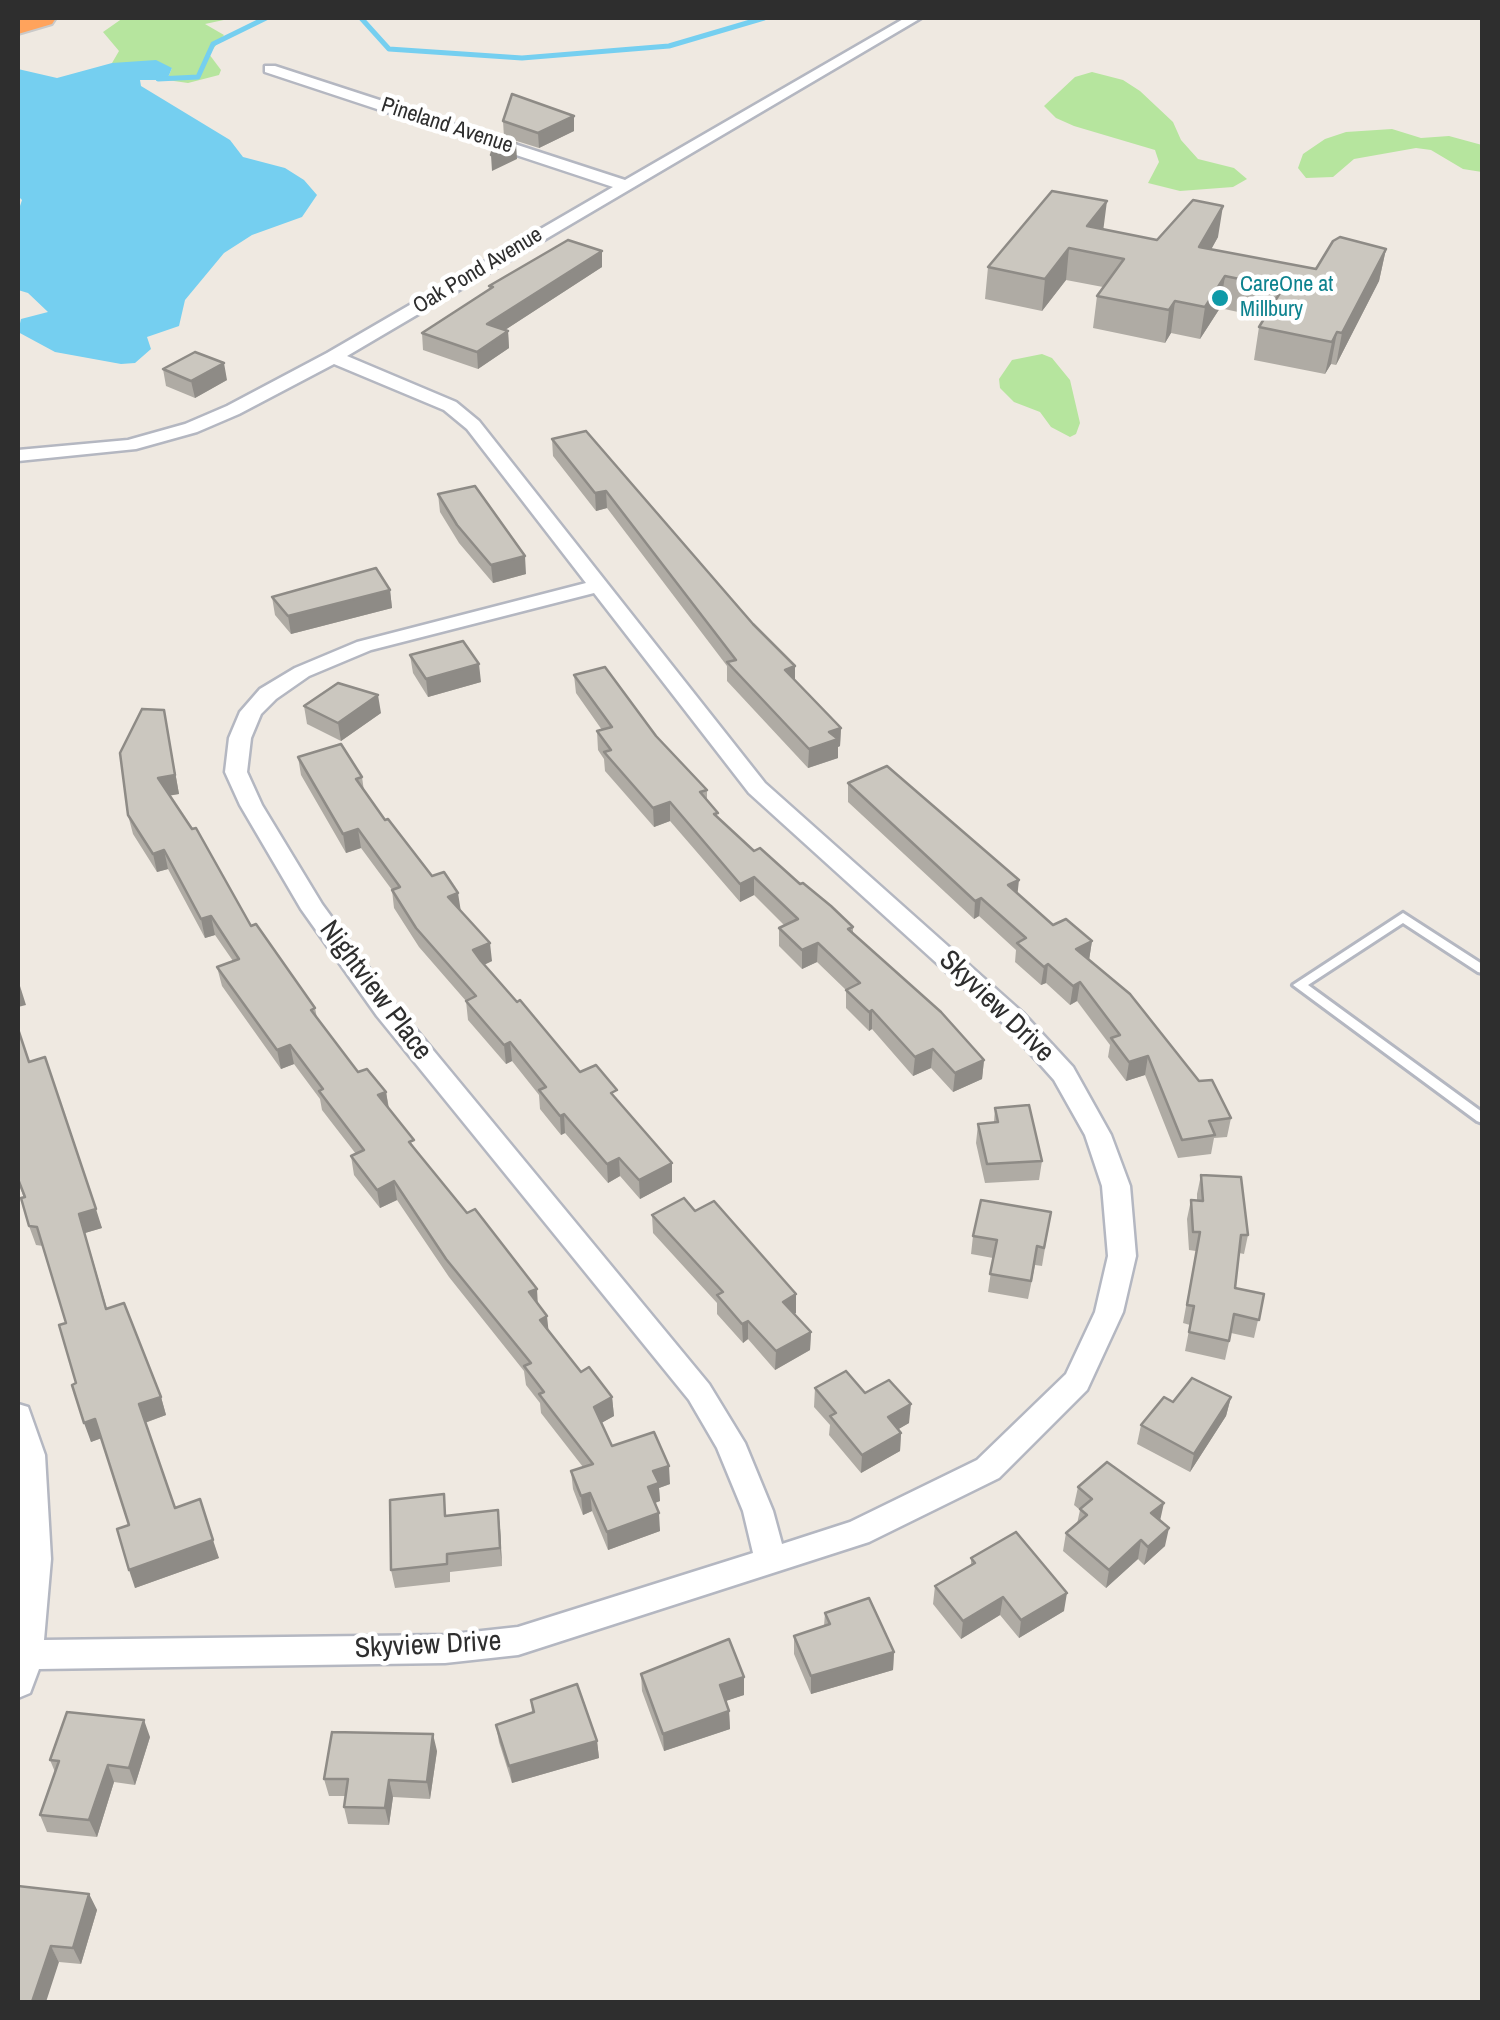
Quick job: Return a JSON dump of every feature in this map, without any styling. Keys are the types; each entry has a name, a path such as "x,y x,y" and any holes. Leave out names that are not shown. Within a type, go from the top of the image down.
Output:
{"highway":[{"path":"18,26 43,18"}],"street":[{"name":"Oak Pond Avenue","path":"18,455 129,445 191,428 233,410 333,356 914,18"},
{"name":"Pineland Avenue","path":"270,69 623,186"},
{"name":"Skyview Drive","path":"22,1669 445,1649 518,1641 858,1533 988,1469 1077,1382 1110,1312 1122,1256 1116,1186 1098,1134 1064,1074 1014,1019 757,788 473,425 438,400 333,356"},
{"name":"Nightview Place","path":"599,586 364,646 302,672 268,694 251,712 240,738 236,772 250,805 313,909 386,1010 699,1392 730,1443 758,1511 770,1560"},
{"path":"18,1416 30,1455 34,1559 22,1669"}],"lane":[{"path":"1482,969 1403,918 1300,984 1482,1118"}],"green space":[{"path":"123,18 233,18 205,24 224,35 209,54 221,70 219,75 188,83 167,80 172,68 112,63 119,51 103,32"},
{"path":"1092,72 1123,80 1140,91 1173,122 1181,140 1198,159 1234,168 1247,179 1233,187 1180,191 1148,183 1159,162 1155,150 1074,126 1056,118 1044,106 1075,77"},
{"path":"1392,129 1421,138 1449,136 1482,145 1482,172 1463,169 1431,150 1416,148 1354,159 1333,177 1306,178 1298,168 1303,154 1325,139 1346,132"},
{"path":"1042,354 1052,358 1070,380 1080,423 1076,434 1070,437 1051,427 1040,412 1014,402 1000,388 999,379 1012,360"}],"water":[{"path":"156,60 172,68 167,80 140,80 141,86 230,140 243,157 285,168 304,180 317,195 302,217 252,235 224,253 185,300 179,326 147,337 151,349 135,363 55,352 18,332 21,319 48,312 28,293 18,290 18,212 22,200 18,196 18,69 57,78 112,63"}],"building":[{"path":"512,94 574,116 538,133 503,121"},
{"path":"497,138 516,143 491,155"},
{"path":"1052,191 1107,201 1087,226 1157,240 1193,200 1223,206 1199,247 1316,269 1333,241 1340,237 1386,249 1342,333 1337,332 1332,342 1259,327 1283,288 1225,276 1205,307 1175,301 1169,310 1097,296 1124,259 1069,248 1045,279 988,267"},
{"path":"568,240 602,251 487,324 508,331 477,352 422,333 493,287 489,286"},
{"path":"195,352 224,363 191,381 163,369"},
{"path":"586,431 753,624 795,666 785,670 841,728 829,732 838,739 809,749 727,662 736,660 606,491 595,493 552,439"},
{"path":"475,486 525,556 491,565 457,525 438,494"},
{"path":"376,568 390,590 288,616 272,597"},
{"path":"463,641 479,664 426,679 410,655"},
{"path":"605,667 656,736 707,790 700,792 718,813 714,814 754,851 760,848 831,906 853,927 848,929 941,1012 984,1060 955,1073 933,1049 915,1057 872,1010 869,1012 846,990 860,983 818,943 802,950 779,928 798,919 754,877 740,884 670,802 653,808 604,752 611,750 597,731 612,727 574,675"},
{"path":"338,683 378,695 338,723 304,706"},
{"path":"142,709 164,710 175,775 158,778 192,829 196,828 251,926 256,924 315,1008 311,1010 358,1072 367,1069 386,1092 378,1095 414,1140 409,1142 467,1213 475,1209 537,1289 529,1292 547,1316 540,1320 581,1372 589,1367 612,1397 594,1407 612,1446 654,1432 669,1466 653,1471 659,1483 648,1487 659,1513 607,1532 590,1493 581,1496 571,1471 593,1464 539,1394 544,1392 524,1366 531,1363 446,1259 394,1181 377,1190 351,1156 364,1150 319,1091 323,1089 290,1045 277,1050 217,967 239,959 211,916 201,919 164,850 153,854 128,815 120,753"},
{"path":"341,744 362,777 356,779 385,820 432,876 444,872 458,893 448,897 490,943 473,950 481,961 517,1002 520,1000 580,1072 596,1065 617,1090 611,1093 672,1163 639,1180 619,1158 607,1164 539,1090 546,1087 510,1042 504,1045 466,1001 476,996 416,928 392,890 400,887 358,829 343,834 298,757"},
{"path":"887,766 1019,880 1008,885 1053,925 1066,919 1092,941 1076,949 1130,994 1199,1081 1212,1080 1231,1118 1209,1121 1215,1135 1182,1140 1148,1056 1129,1062 1111,1038 1120,1035 1080,982 1073,986 1048,964 1044,967 1017,943 1026,938 981,898 975,901 848,783"},
{"path":"18,1029 29,1062 45,1057 96,1209 79,1214 106,1309 124,1303 161,1397 139,1404 175,1508 200,1499 213,1540 129,1570 117,1529 129,1525 95,1419 84,1423 59,1325 66,1323 37,1227 29,1226 21,1198 25,1197 18,1179"},
{"path":"1029,1105 1042,1161 987,1164 978,1124 998,1122 995,1108"},
{"path":"1201,1175 1241,1177 1248,1235 1241,1235 1235,1288 1264,1294 1259,1320 1234,1314 1229,1341 1189,1332 1194,1306 1187,1305 1200,1232 1193,1232 1191,1200 1203,1201"},
{"path":"684,1198 695,1211 714,1201 796,1294 783,1302 811,1332 776,1351 748,1321 742,1324 717,1295 723,1292 652,1215"},
{"path":"981,1200 1051,1212 1044,1248 1037,1246 1031,1281 990,1274 997,1240 973,1236"},
{"path":"846,1371 865,1393 889,1380 911,1404 888,1417 901,1433 862,1455 830,1416 836,1413 815,1388"},
{"path":"1192,1378 1231,1397 1194,1454 1141,1425 1164,1397 1173,1402"},
{"path":"1107,1462 1164,1503 1151,1513 1169,1528 1148,1547 1141,1540 1109,1570 1066,1533 1087,1515 1080,1509 1092,1499 1078,1487"},
{"path":"444,1494 445,1516 498,1510 500,1548 447,1554 447,1564 391,1570 390,1500"},
{"path":"1016,1532 1067,1593 1021,1620 1003,1597 963,1621 935,1586 975,1563 971,1558"},
{"path":"869,1598 894,1652 811,1676 794,1636 830,1624 825,1613"},
{"path":"729,1639 744,1677 720,1685 729,1711 663,1734 641,1674"},
{"path":"577,1684 597,1741 509,1766 496,1725 534,1712 531,1700"},
{"path":"67,1712 144,1720 129,1768 108,1765 89,1820 40,1815 59,1761 50,1760"},
{"path":"332,1732 433,1734 427,1782 389,1780 385,1808 344,1807 348,1779 324,1779"},
{"path":"18,1886 89,1894 73,1948 51,1946 32,2002 18,2002"}],"waterway":[{"path":"158,79 198,77 213,44 266,18"},
{"path":"361,18 389,49 522,58 669,46 764,18"}],"place":[{"name":"CareOne at Millbury","path":"1220,298"}]}
